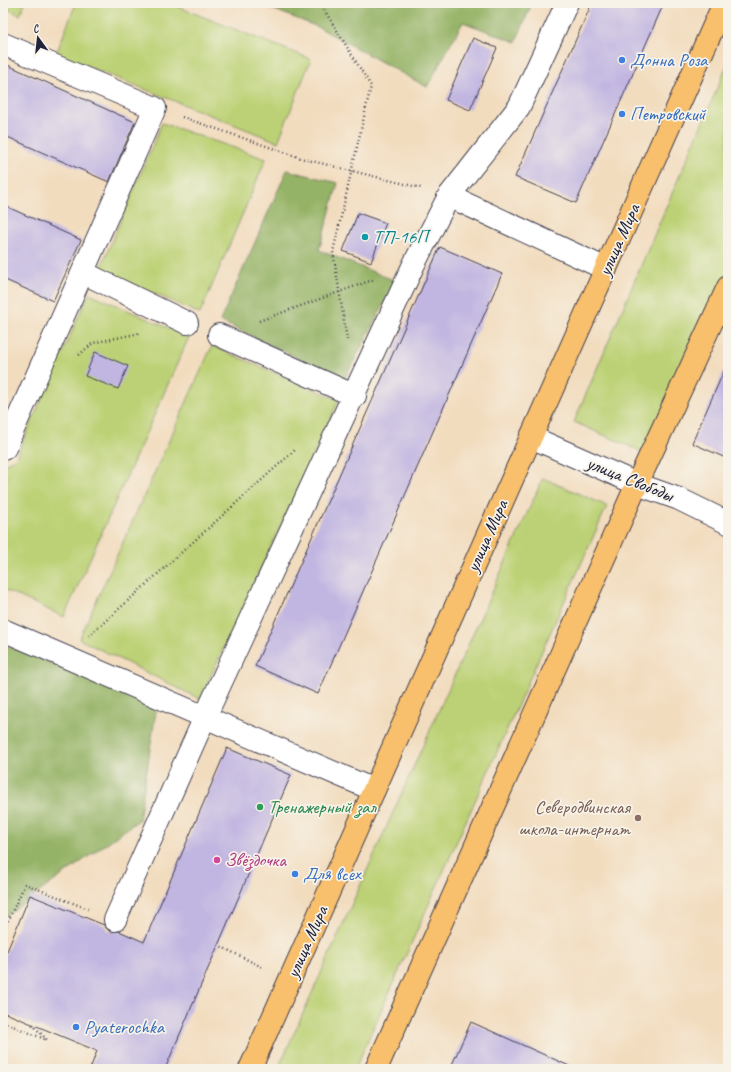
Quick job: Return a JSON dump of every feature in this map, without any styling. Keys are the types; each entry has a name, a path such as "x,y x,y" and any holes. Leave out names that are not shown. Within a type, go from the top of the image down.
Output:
{"main road":[{"name":"улица Мира","path":"250,1069 724,3"},
{"path":"376,1069 638,484 728,287"}],"street":[{"path":"115,920 205,717 355,396 414,264 449,196 519,107 567,3"},
{"path":"3,44 155,108 84,273 8,442 3,449"},
{"path":"449,196 606,269"},
{"path":"84,273 187,322"},
{"path":"219,335 355,396"},
{"name":"улица Свободы","path":"531,437 638,484 679,499 728,523"},
{"path":"3,630 67,656 374,790"}],"path":[{"path":"320,3 371,86 333,252 347,344"},
{"path":"155,108 304,159 449,196"},
{"path":"219,335 414,264"},
{"path":"75,358 93,343 144,332"},
{"path":"67,656 302,444"},
{"path":"3,932 25,884 115,920"},
{"path":"218,945 270,971"},
{"path":"3,1022 48,1040 32,1024"}],"green space":[{"path":"3,3 25,3 20,15 3,7"},
{"path":"76,3 168,3 311,59 278,142 56,54"},
{"path":"257,3 532,3 516,42 463,22 427,87 318,27"},
{"path":"728,63 728,278 652,456 574,422"},
{"path":"162,123 266,159 200,314 100,269"},
{"path":"287,170 338,183 319,250 396,281 344,380 220,321"},
{"path":"89,293 189,337 64,617 3,589 3,464 15,459"},
{"path":"212,346 339,400 200,699 79,639"},
{"path":"543,478 607,506 355,1069 278,1069"},
{"path":"3,644 157,705 139,820 3,918"}],"building":[{"path":"592,3 664,3 576,203 515,177"},
{"path":"473,38 497,48 470,110 446,100"},
{"path":"3,63 135,122 109,182 3,135"},
{"path":"3,205 81,240 53,301 3,279"},
{"name":"ТП-16П","path":"358,213 386,223 371,262 343,251"},
{"path":"440,247 502,274 318,694 255,666"},
{"path":"95,352 128,366 118,389 85,376"},
{"path":"728,362 728,459 692,443"},
{"name":"Звёздочка","path":"227,748 291,775 165,1069 90,1069 97,1051 3,1012 3,961 30,895 104,925 110,932 119,931 144,942"},
{"path":"471,1022 576,1069 450,1069"}],"place":[{"name":"Донна Роза","path":"622,60"},
{"name":"Петровский","path":"622,114"},
{"name":"ТП-16П","path":"365,237"},
{"name":"Тренажерный зал","path":"260,807"},
{"name":"Северодвинская школа-интернат","path":"638,818"},
{"name":"Звёздочка","path":"217,860"},
{"name":"Для всех","path":"295,874"},
{"name":"Pyaterochka","path":"76,1027"}]}
